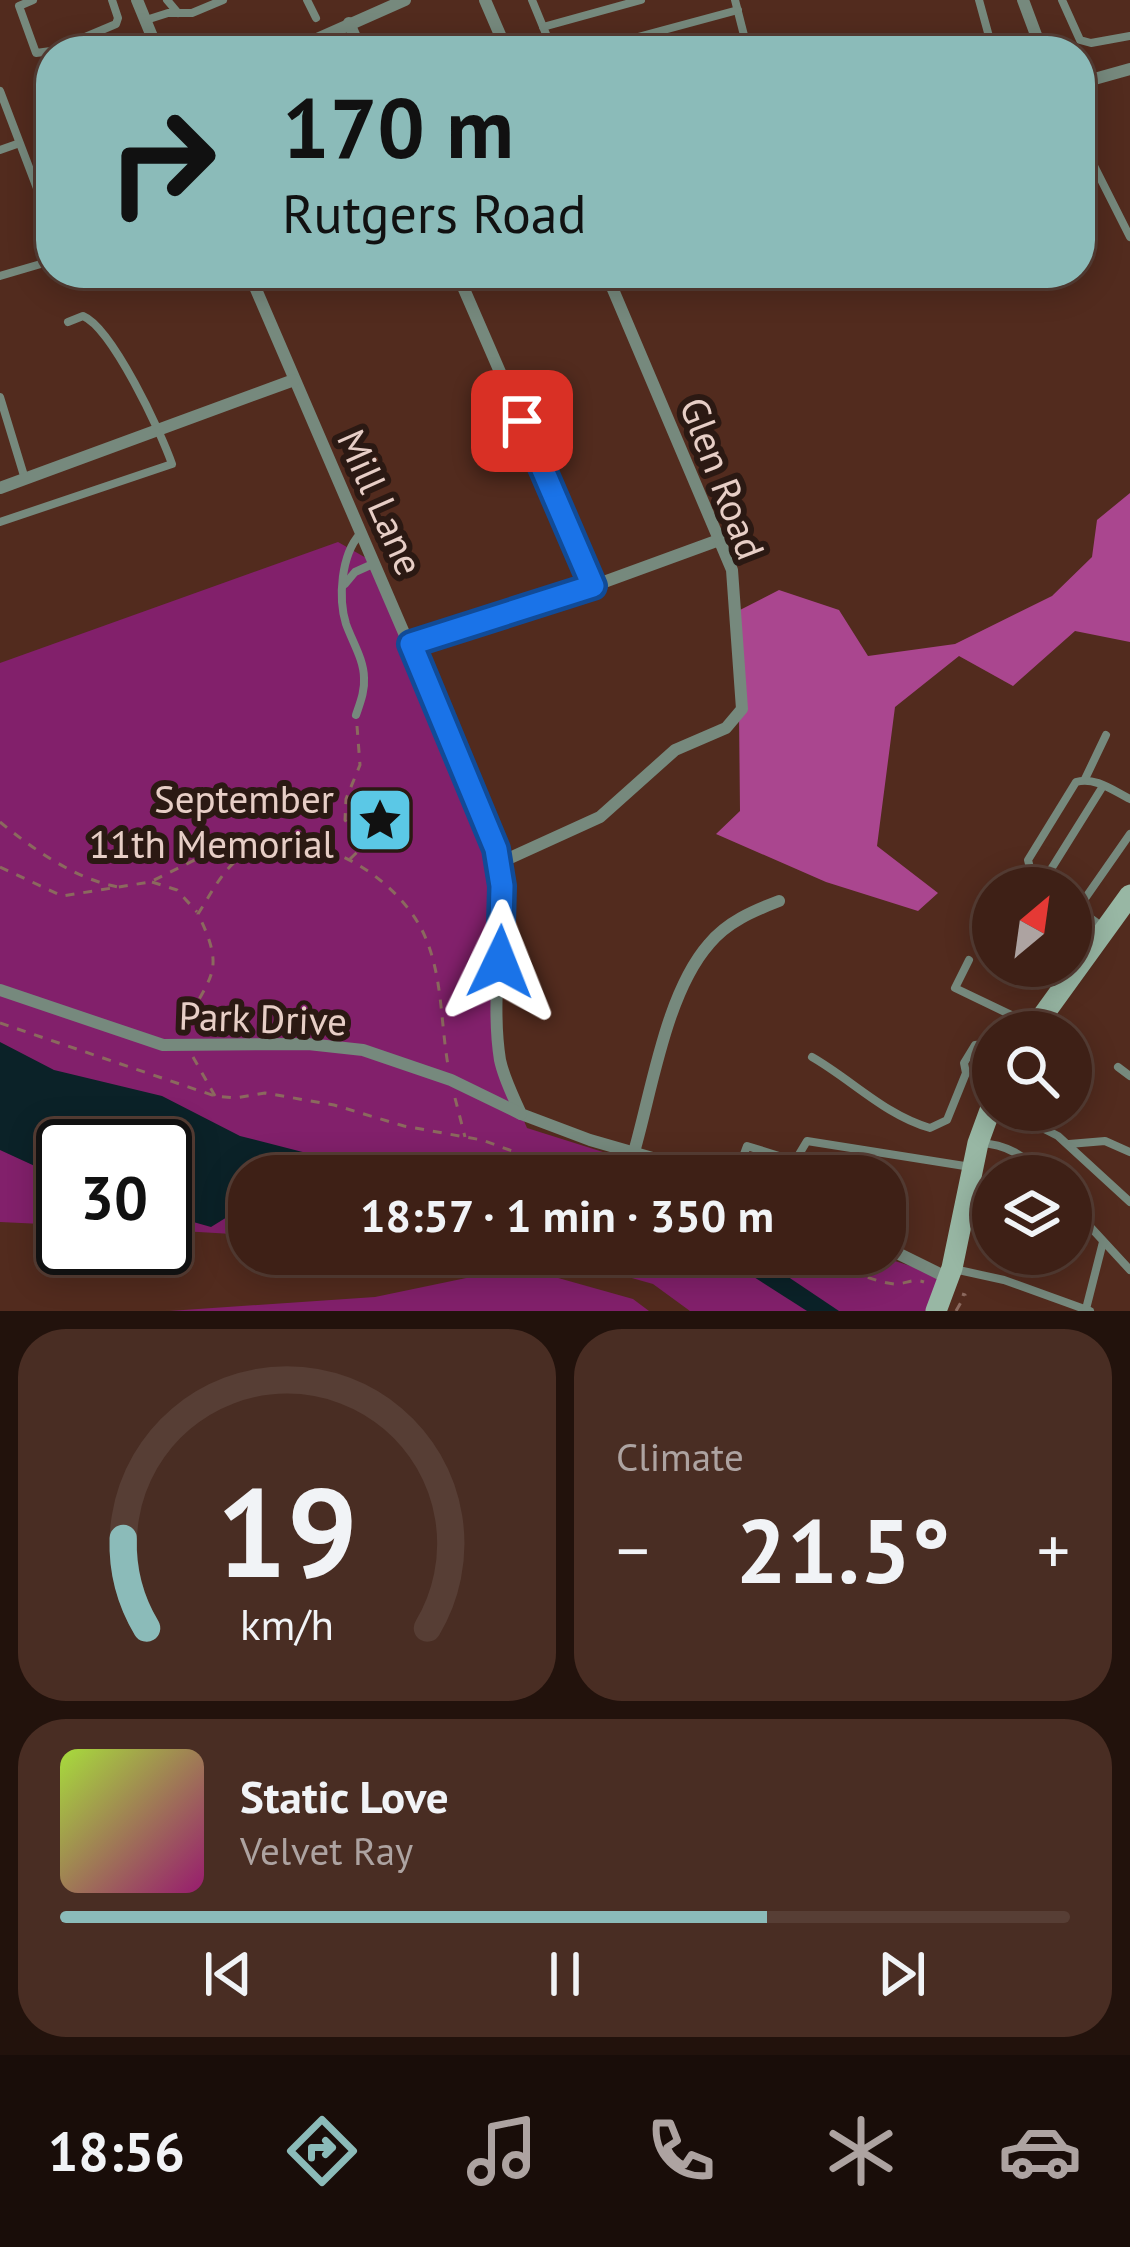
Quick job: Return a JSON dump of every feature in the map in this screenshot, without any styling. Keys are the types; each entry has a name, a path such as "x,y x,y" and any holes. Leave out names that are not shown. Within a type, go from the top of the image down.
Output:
{"main road":[{"path":"1046,1011 1130,895"},
{"path":"975,1155 982,1131"},
{"path":"936,1311 950,1273 972,1167"}],"street":[{"path":"137,0 152,36"},
{"path":"322,36 375,6 405,0"},
{"path":"484,0 500,36"},
{"path":"1023,0 1036,36"},
{"path":"349,23 355,36"},
{"path":"1095,78 1130,68"},
{"name":"Mill Lane","path":"255,288 487,822 502,886 501,1066 521,1114"},
{"path":"464,288 593,586"},
{"name":"Glen Road","path":"499,863 600,817 675,750 726,728 742,709 732,570 613,288"},
{"path":"0,488 294,380"},
{"path":"411,644 719,540"},
{"path":"634,1152 676,1004 697,961 726,927 779,901"},
{"name":"Park Drive","path":"0,990 59,1007 140,1040 188,1048 335,1046 385,1057 451,1080 521,1114"},
{"path":"521,1114 644,1155"},
{"path":"906,1255 950,1273"}],"lane":[{"path":"33,0 18,3 36,53"},
{"path":"167,0 178,14"},
{"path":"146,20 192,13 223,0"},
{"path":"308,0 316,18"},
{"path":"532,0 547,36"},
{"path":"543,27 641,0"},
{"path":"979,0 989,36"},
{"path":"1062,0 1078,36"},
{"path":"90,36 113,27 117,1"},
{"path":"635,36 736,5 744,36"},
{"path":"1095,42 1130,36"},
{"path":"0,91 17,144 36,182"},
{"path":"0,150 17,144"},
{"path":"1095,167 1130,237"},
{"path":"0,275 36,265"},
{"path":"0,522 172,464 160,429 91,319 83,316 68,322"},
{"path":"0,397 25,478"},
{"path":"356,715 364,671 344,618 344,585 352,542 361,532"},
{"path":"344,585 355,572 375,563"},
{"path":"1085,779 1106,735"},
{"path":"1030,867 1028,860 1076,782 1085,779 1130,799"},
{"path":"1057,867 1103,786"},
{"path":"1092,884 1130,834"},
{"path":"1092,920 1105,929"},
{"path":"969,960 955,988 999,1011"},
{"path":"812,1057 914,1124 931,1128 947,1120 972,1050"},
{"path":"1118,1067 1130,1076"},
{"path":"1045,1131 1068,1144 1130,1202"},
{"path":"1068,1144 1105,1141 1130,1152"},
{"path":"799,1155 807,1142 893,1155"},
{"path":"978,1143 998,1143 1021,1155"},
{"path":"744,1155 747,1146 776,1155"},
{"path":"906,1157 972,1167"},
{"path":"1092,1228 1130,1270"},
{"path":"950,1273 1004,1280 1088,1310 1103,1240"}],"path":[{"path":"356,715 360,765 346,799 345,820 368,841"},
{"path":"0,822 65,866 119,887"},
{"path":"349,860 380,831"},
{"path":"0,867 62,896 150,882 205,855 237,846 321,850 349,860 379,879 421,928 439,981 451,1080 465,1137"},
{"path":"198,914 233,863 265,846"},
{"path":"150,882 176,890 198,914 215,956 214,976 193,1007 183,1034 215,1096"},
{"path":"0,1023 215,1096 265,1093 287,1097 465,1137 519,1155"},
{"path":"869,1275 899,1285 915,1279"},
{"path":"956,1311 964,1295"}],"shaded area":[{"path":"1130,493 1130,642 1075,631 1013,686 959,656 895,707 877,846 938,893 918,911 826,882 716,834 740,811 738,611 779,590 839,610 868,656 955,644 1052,596 1092,557 1097,520"},
{"path":"338,542 375,563 497,849 501,1066 527,1128 612,1155 228,1155 228,1234 192,1232 192,1119 36,1119 36,1224 0,1222 0,663"},
{"path":"906,1265 948,1278 936,1311 690,1311 653,1284 621,1275 906,1275"},
{"path":"481,1275 548,1275 633,1299 649,1311 169,1311 375,1297"}],"water":[{"path":"0,1042 54,1070 162,1096 240,1136 314,1155 228,1155 228,1216 211,1227 192,1222 192,1119 36,1119 36,1167 0,1150"},
{"path":"751,1275 785,1275 839,1311 807,1311"}],"place":[{"name":"September 11th Memorial","path":"380,820"}],"route":[{"path":"500,962 502,886 496,849 411,644 593,586 522,421"}]}
